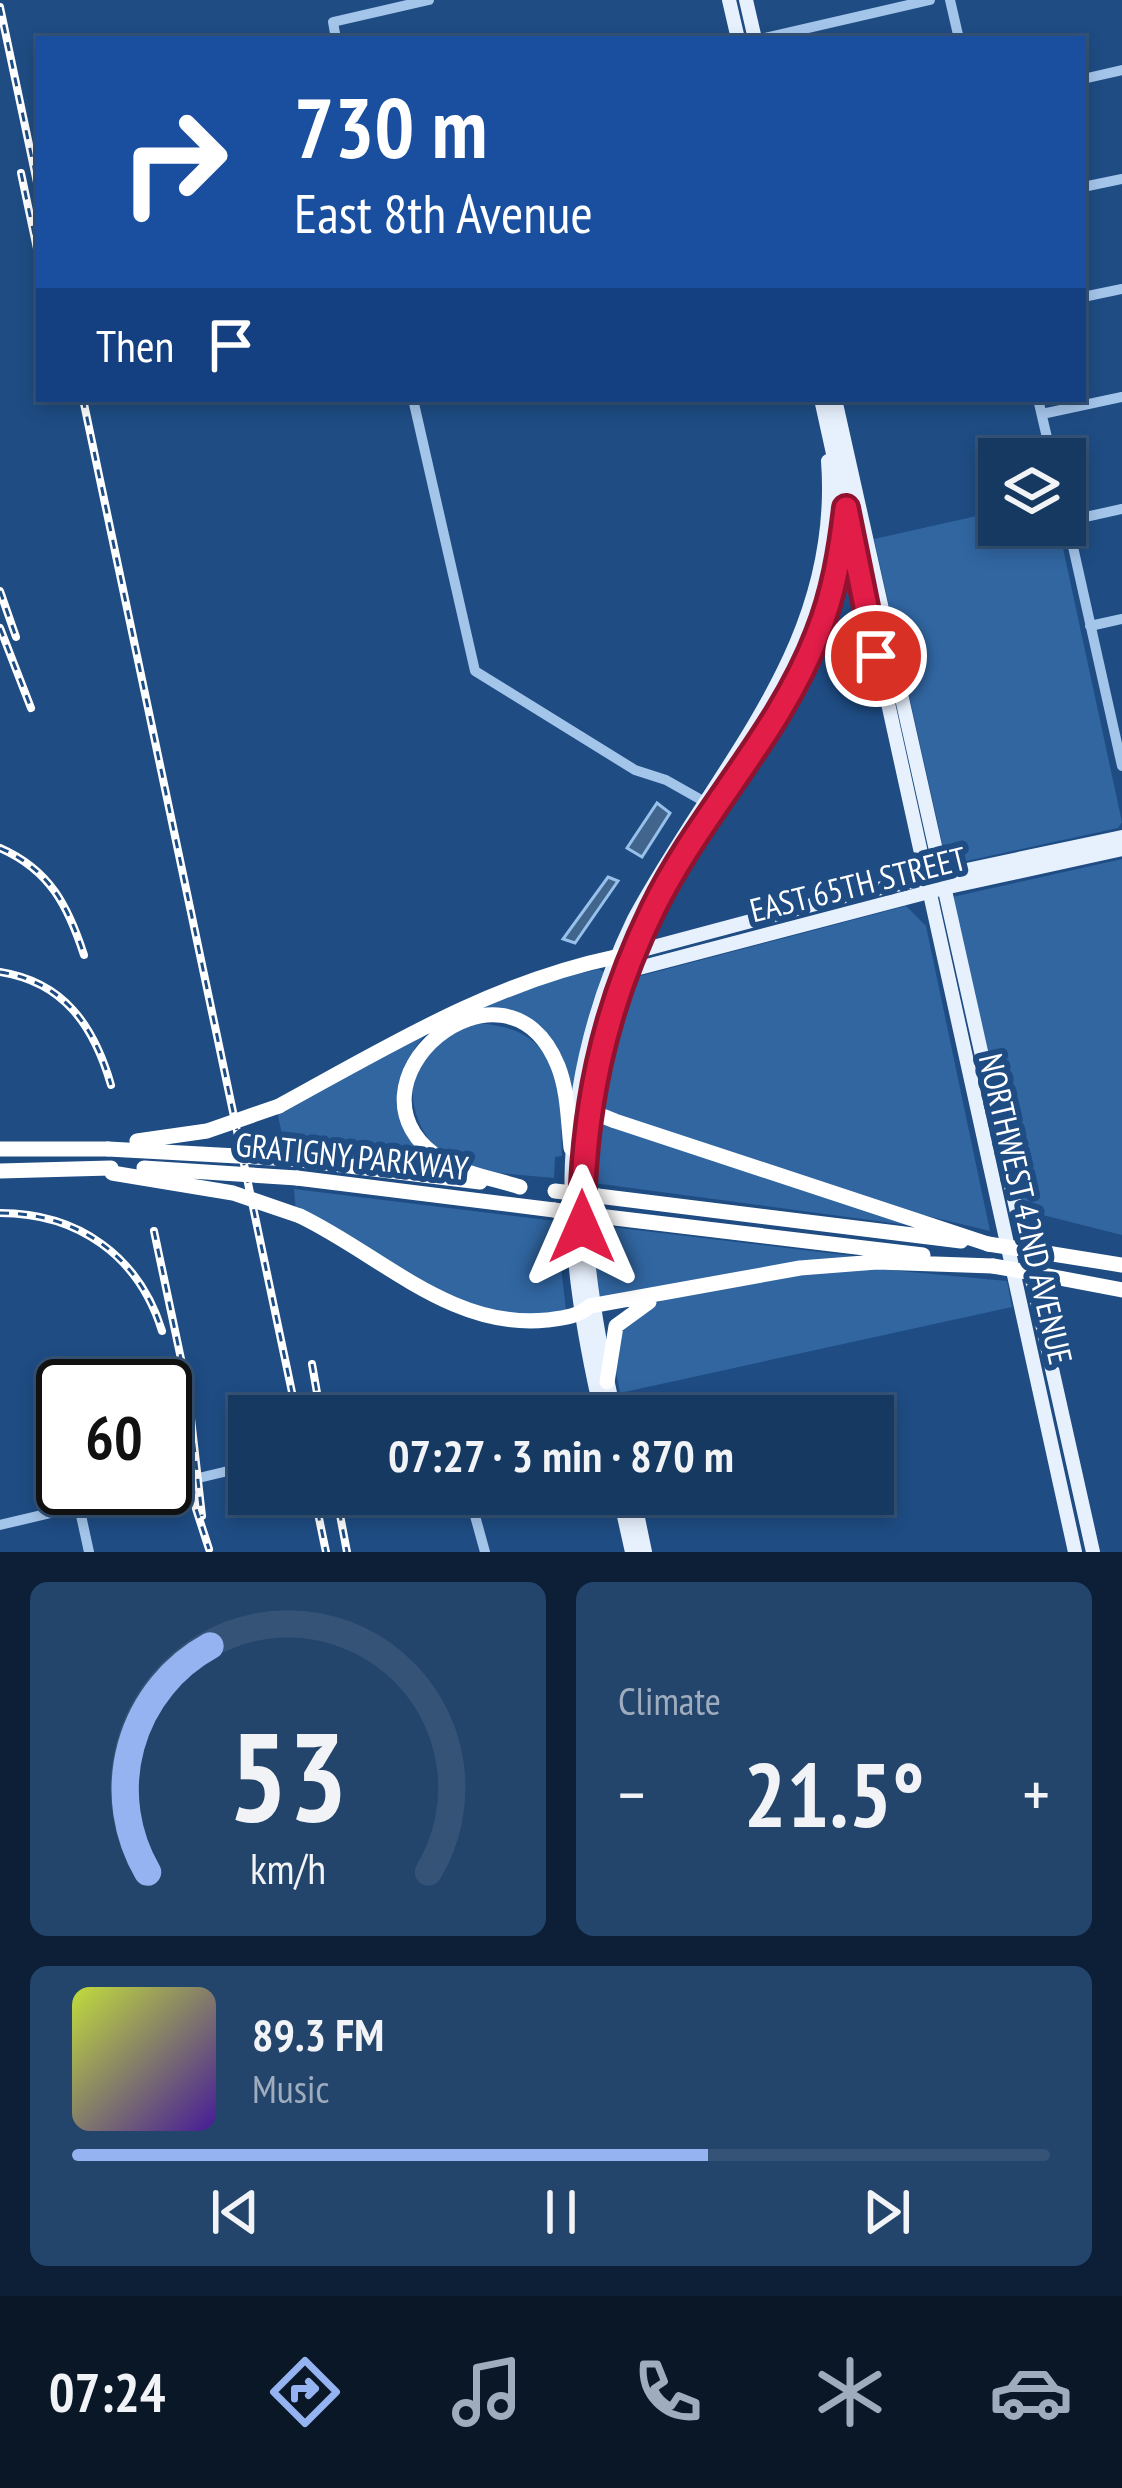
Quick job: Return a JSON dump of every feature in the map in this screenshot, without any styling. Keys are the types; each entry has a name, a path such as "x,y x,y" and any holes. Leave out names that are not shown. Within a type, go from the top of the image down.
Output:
{"highway":[{"path":"107,1146 207,1131 279,1106 452,1011 524,980 616,969"},
{"path":"520,1187 443,1161 414,1128 408,1110 412,1066 433,1036 466,1017 488,1016 529,1029 558,1066 571,1148"},
{"path":"589,1102 615,1121 988,1244"},
{"name":"GRATIGNY PARKWAY","path":"0,1149 107,1146 292,1159 988,1244 1122,1265"},
{"path":"0,1171 112,1170 233,1193 301,1216 470,1312 513,1321 837,1265 993,1266"},
{"name":"GRATIGNY PARKWAY","path":"112,1170 297,1178 993,1266 1122,1290"},
{"path":"607,1382 616,1326 637,1307 674,1291"}],"main road":[{"path":"729,0 737,36"},
{"path":"746,0 757,36"},
{"path":"598,1395 569,1225 571,1148 584,1060 616,969 785,674 812,614 827,546 830,505 826,402"},
{"path":"826,402 849,459 898,718"},
{"path":"826,402 846,508 898,718"},
{"path":"634,952 709,805 812,649 835,581 849,459"},
{"name":"NORTHWEST 42ND AVENUE","path":"898,718 943,881 1093,1552"},
{"name":"NORTHWEST 42ND AVENUE","path":"898,718 926,885 1075,1552"},
{"name":"EAST 65TH STREET","path":"616,969 634,952 677,940 1122,837"},
{"name":"EAST 65TH STREET","path":"943,881 1122,849"},
{"name":"EAST 65TH STREET","path":"616,969 926,885"},
{"path":"654,907 660,931 677,940"},
{"path":"610,1395 584,1310 582,1227 589,1102 616,969"},
{"path":"1040,1394 1057,1390"},
{"path":"624,1515 632,1552"},
{"path":"637,1515 645,1552"}],"street":[{"path":"335,36 333,22 430,0"},
{"path":"771,36 930,0"},
{"path":"950,0 958,36"},
{"path":"1086,78 1122,70"},
{"path":"1086,186 1122,179"},
{"path":"1086,297 1122,289"},
{"path":"1042,414 1122,397"},
{"path":"414,402 475,671 635,770 709,805"},
{"path":"1039,402 1047,438"},
{"path":"1086,513 1122,508"},
{"path":"1073,546 1118,730 1122,766"},
{"path":"1090,626 1122,619"},
{"path":"192,1480 228,1471"},
{"path":"0,1525 42,1515"},
{"path":"81,1515 88,1552"},
{"path":"474,1515 484,1552"}],"shaded area":[{"path":"978,516 978,546 1063,546 1122,822 1118,828 953,864 946,860 874,539"},
{"path":"657,803 670,813 642,857 627,848"},
{"path":"1122,859 1122,1235 1023,1210 952,897"},
{"path":"608,877 618,881 575,943 563,939"},
{"path":"906,906 926,926 990,1231 886,1206 602,1112 600,1062 629,979"},
{"path":"599,969 604,972 572,1105 538,1033 468,1013 510,991"},
{"path":"466,1023 520,1033 548,1061 560,1103 562,1156 555,1157 554,1178 468,1166 443,1153 424,1132 414,1105 419,1064 431,1048"},
{"path":"432,1027 415,1048 403,1083 411,1113 439,1168 286,1151 277,1112"},
{"path":"591,1116 922,1227 586,1182"},
{"path":"294,1189 556,1221 566,1311 509,1315 454,1298 296,1212"},
{"path":"586,1224 870,1258 595,1298"},
{"path":"868,1268 1007,1281 1012,1307 620,1393 615,1344 620,1329 637,1313 697,1290"}],"railway":[{"path":"0,7 36,178"},
{"path":"21,173 36,244"},
{"path":"84,402 293,1395"},
{"path":"0,591 16,637"},
{"path":"0,628 31,708"},
{"path":"0,848 32,867 55,891 84,955"},
{"path":"0,972 42,986 73,1010 95,1044 111,1085"},
{"path":"0,1213 55,1221 102,1244 138,1281 162,1331"},
{"path":"154,1231 188,1392 202,1516"},
{"path":"312,1364 317,1395"},
{"path":"192,1496 209,1549"},
{"path":"318,1515 326,1552"},
{"path":"340,1515 347,1552"}],"route":[{"path":"582,1227 589,1102 624,972 674,871 805,663 835,581 846,508 876,656"}]}
